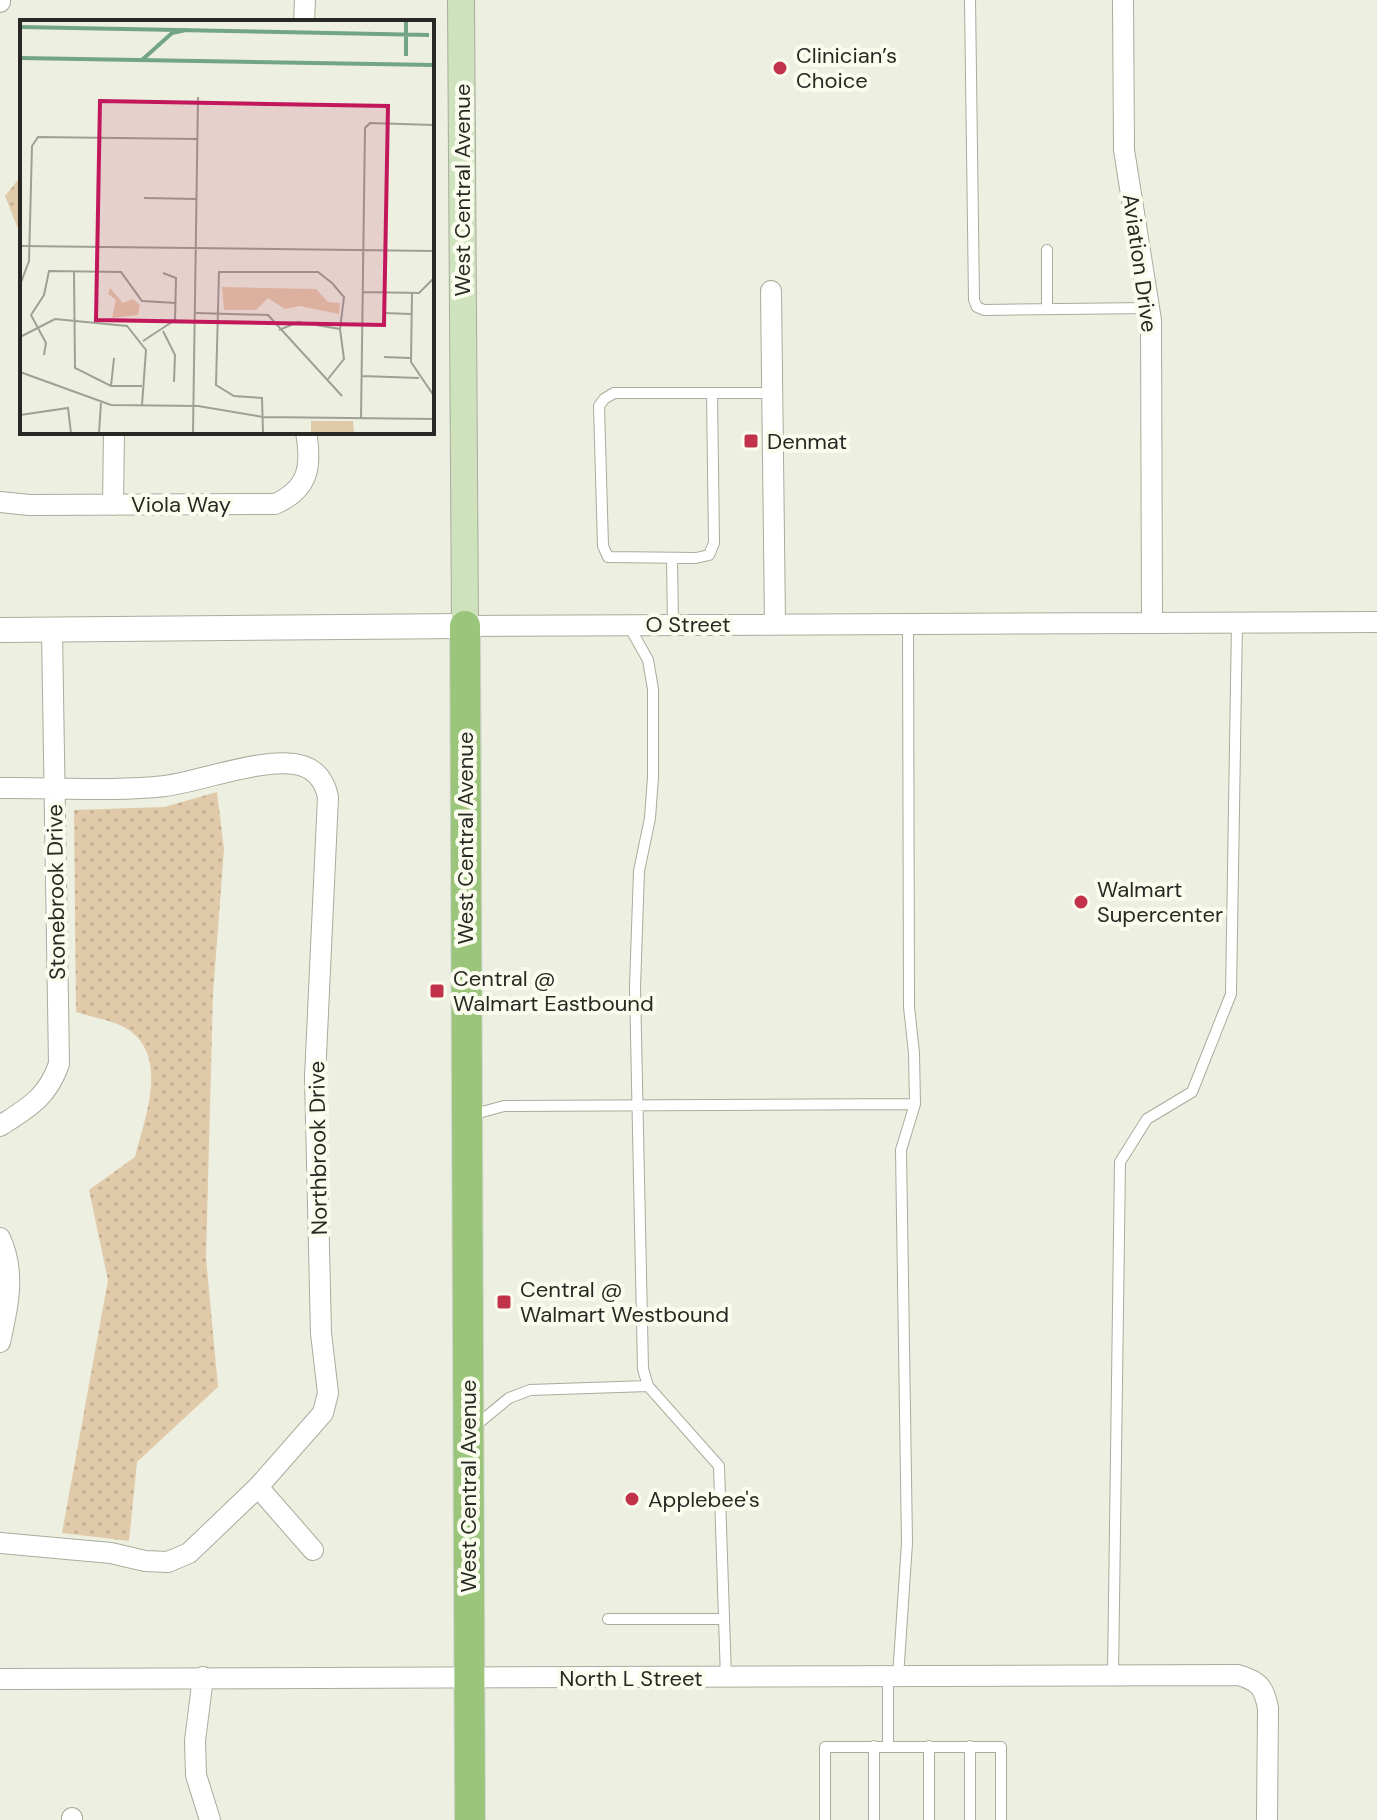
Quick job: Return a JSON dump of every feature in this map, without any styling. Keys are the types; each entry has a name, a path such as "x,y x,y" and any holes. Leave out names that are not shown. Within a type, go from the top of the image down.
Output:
{"main road":[{"name":"West Central Avenue","path":"461,0 470,1820"}],"street":[{"path":"304,20 305,0"},
{"name":"Aviation Drive","path":"1123,0 1124,150 1151,320 1152,623"},
{"path":"771,291 775,623"},
{"path":"113,505 114,434"},
{"name":"Viola Way","path":"0,502 29,505 275,504 291,497 302,485 308,469 306,434"},
{"name":"O Street","path":"0,630 775,623 1377,622"},
{"name":"Stonebrook Drive","path":"0,1126 43,1095 51,1086 59,1064 52,631"},
{"name":"Northbrook Drive","path":"0,1543 111,1553 145,1561 168,1562 189,1553 258,1487 314,1426 323,1413 328,1393 321,1333 315,1077 328,797 325,783 307,767 296,764 227,772 167,786 54,787"},
{"path":"0,788 54,787"},
{"path":"0,1238 10,1275 9,1302 0,1342"},
{"path":"258,1487 313,1550"},
{"name":"North L Street","path":"0,1679 1238,1675 1260,1684 1265,1691 1268,1708 1267,1820"},
{"path":"203,1677 195,1741 196,1775 210,1820"}],"lane":[{"path":"970,0 974,300 977,307 984,310 1149,308"},
{"path":"1047,250 1047,309"},
{"path":"712,393 714,543 709,555 608,557 603,546 599,406 604,399 614,393 712,393 772,393"},
{"path":"672,558 673,624"},
{"path":"1113,1676 1120,1162 1147,1119 1192,1092 1231,994 1237,622"},
{"path":"888,1745 907,1543 901,1150 915,1104 909,1007 908,623"},
{"path":"628,625 648,660 653,689 653,777 650,818 638,879 635,987 643,1369 648,1386 719,1466 726,1678"},
{"path":"466,1117 504,1106 915,1104"},
{"path":"468,1432 509,1398 530,1390 648,1386"},
{"path":"608,1619 724,1619"},
{"path":"825,1820 825,1747 888,1745 1001,1747 1001,1820"},
{"path":"874,1746 874,1820"},
{"path":"929,1746 929,1820"},
{"path":"970,1746 970,1820"}],"shaded area":[{"path":"20,177 20,234 5,196"},
{"path":"217,792 224,849 213,994 206,1258 218,1387 137,1462 129,1541 62,1533 108,1280 89,1190 135,1157 151,1087 147,1053 138,1038 124,1027 76,1012 74,810 164,807"}],"place":[{"name":"Clinician’s Choice","path":"780,68"},
{"name":"Denmat","path":"751,441"},
{"name":"Walmart Supercenter","path":"1081,902"},
{"name":"Central @ Walmart Eastbound","path":"437,991"},
{"name":"Central @ Walmart Westbound","path":"504,1302"},
{"name":"Applebee's","path":"632,1499"}]}
